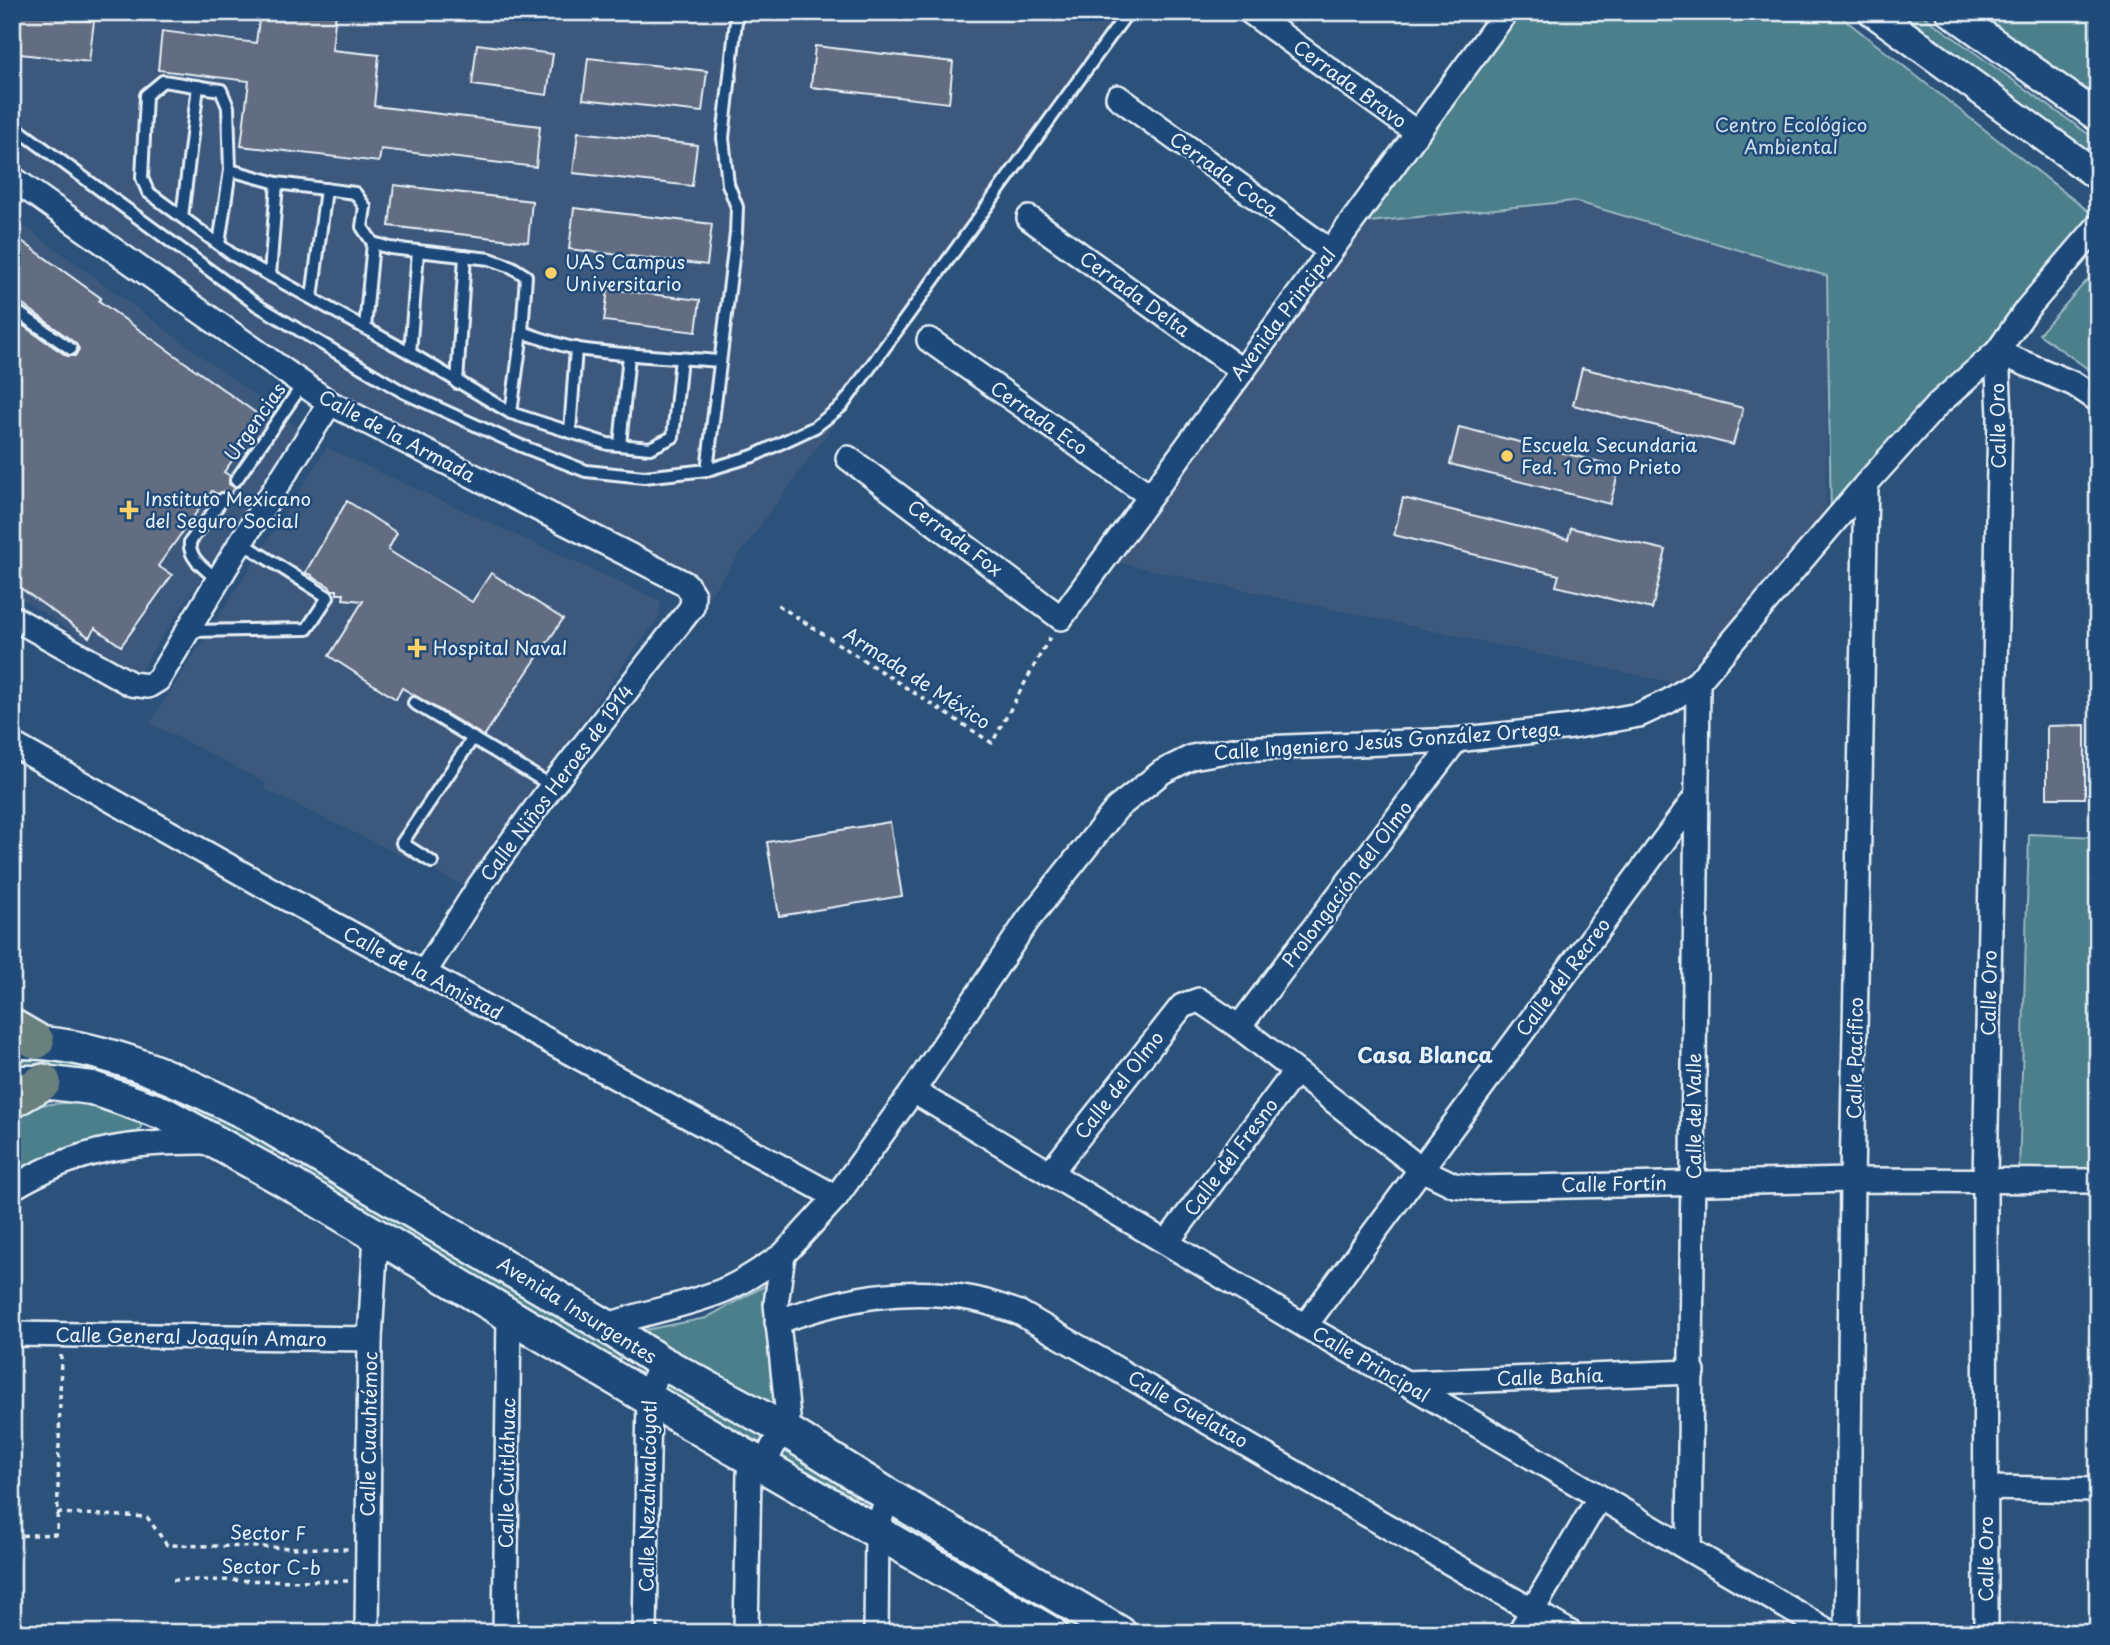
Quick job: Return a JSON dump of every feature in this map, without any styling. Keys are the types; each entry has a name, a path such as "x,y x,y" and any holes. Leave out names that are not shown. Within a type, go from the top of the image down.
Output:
{"main road":[{"name":"Avenida Insurgentes","path":"20,1037 127,1059 183,1082 246,1113 606,1326 659,1361 782,1428 888,1495 1120,1633"},
{"name":"Avenida Insurgentes","path":"28,1082 92,1087 163,1114 282,1179 764,1466 877,1530 1011,1620 1051,1633"},
{"path":"12,1100 28,1082"},
{"path":"282,1179 299,1143"}],"street":[{"name":"Cerrada Bravo","path":"1250,12 1416,132"},
{"name":"Avenida Principal","path":"1061,618 1506,12"},
{"path":"1873,12 2098,176"},
{"path":"1951,12 2098,117"},
{"name":"Cerrada Coca","path":"1118,97 1331,251"},
{"name":"Calle de la Armada","path":"12,178 330,403 686,584 693,595"},
{"name":"Cerrada Delta","path":"1029,218 1241,370"},
{"name":"Calle Ingeniero Jesús González Ortega","path":"606,1326 724,1290 783,1255 836,1197 913,1091 1036,910 1116,808 1162,772 1192,757 1237,749 1456,740 1573,727 1639,715 1669,701 1698,682 1866,484 1938,404 1997,352 2027,309 2098,226"},
{"name":"Cerrada Eco","path":"929,340 1149,495"},
{"path":"1997,352 2074,384 2098,400"},
{"name":"Calle Oro","path":"1986,1633 1985,1180 2000,430 1997,352"},
{"path":"12,617 131,684 148,686 158,680 241,542 330,403"},
{"name":"Cerrada Fox","path":"848,458 1061,618"},
{"name":"Calle Pacífico","path":"1847,1633 1852,1180 1866,484"},
{"name":"Calle Niños Heroes de 1914","path":"424,973 480,885 552,786 692,607 693,595"},
{"name":"Calle del Valle","path":"1689,1549 1693,1371 1698,682"},
{"name":"Prolongación del Olmo","path":"1239,1027 1456,740"},
{"name":"Calle de la Amistad","path":"12,744 424,973 836,1197"},
{"name":"Calle del Recreo","path":"1305,1326 1696,797"},
{"name":"Calle Fortín","path":"1192,1001 1199,1000 1239,1027 1421,1169 1454,1185 1476,1188 1852,1180 2098,1181"},
{"name":"Calle del Olmo","path":"1050,1173 1182,1006 1192,1001"},
{"name":"Calle del Fresno","path":"1167,1242 1295,1072"},
{"name":"Calle Principal","path":"913,1091 1305,1326 1830,1633"},
{"name":"Avenida Insurgentes","path":"12,1188 40,1171 79,1156 118,1146 160,1141 213,1142"},
{"name":"Calle Cuauhtémoc","path":"367,1633 370,1339 376,1235"},
{"path":"746,1633 749,1474 764,1466 788,1416 775,1304 783,1255"},
{"name":"Calle Guelatao","path":"777,1322 818,1307 860,1297 923,1294 973,1299 1020,1313 1571,1633"},
{"name":"Calle Cuitláhuac","path":"506,1633 509,1312"},
{"name":"Calle General Joaquín Amaro","path":"12,1334 370,1339"},
{"name":"Calle Nezahualcóyotl","path":"645,1633 649,1397 659,1361"},
{"name":"Calle Bahía","path":"1406,1383 1693,1371"},
{"path":"1986,1488 2098,1490"},
{"path":"876,1633 877,1530 888,1495"},
{"path":"1519,1633 1599,1498"}],"lane":[{"path":"707,470 736,233 737,207 728,184 723,138 737,12"},
{"path":"12,125 257,305 403,392 519,445 586,471 644,477 707,470 753,456 815,427 842,406 1128,12"},
{"path":"219,244 230,170 228,107 221,90 163,81 146,95 142,178 148,192 219,244 511,413 608,444 650,448 673,437 681,358"},
{"path":"182,217 198,86"},
{"path":"230,170 277,183 355,193 365,207 362,227 373,243 390,248 490,259 512,267 526,276 522,332 511,413"},
{"path":"270,275 277,183"},
{"path":"312,298 326,189"},
{"path":"365,328 373,243"},
{"path":"410,353 418,251"},
{"path":"457,383 466,256"},
{"path":"12,308 71,349"},
{"path":"522,332 576,348 629,355 720,361"},
{"path":"570,432 576,348"},
{"path":"620,445 629,355"},
{"name":"Urgencias","path":"236,480 303,384"},
{"path":"219,581 189,550 190,542 223,499"},
{"path":"187,631 307,628 328,597 241,542"},
{"path":"414,703 552,786"},
{"path":"432,862 402,843 473,738"}],"path":[{"name":"Armada de México","path":"778,605 992,743 1061,618"},
{"path":"12,1536 57,1534 61,1336"},
{"name":"Sector F","path":"57,1514 147,1517 167,1545 368,1549"},
{"name":"Sector C-b","path":"173,1580 368,1582"}],"shaded area":[{"name":"UAS Campus Universitario","path":"12,12 1133,12 699,610 699,592 330,396 12,169"},
{"name":"Escuela Secundaria Fed. 1 Gmo Prieto","path":"1574,201 1828,276 1826,525 1674,683 1111,561 1359,223"},
{"name":"Instituto Mexicano del Seguro Social","path":"12,217 299,428 137,676 12,592"},
{"name":"Hospital Naval","path":"327,448 658,600 661,604 659,617 462,885 264,789 266,783 150,723"}],"green space":[{"name":"Centro Ecológico Ambiental","path":"1514,12 1835,12 2097,218 1831,521 1827,276 1574,201 1359,223"},
{"path":"1871,12 1918,12 2098,141 2098,176"},
{"path":"1971,12 2098,12 2098,104"},
{"path":"2098,268 2098,376 2039,334"},
{"path":"2029,834 2098,837 2098,1174 2019,1174"},
{"path":"12,1060 86,1060 183,1091 279,1149 268,1154 96,1078 32,1066 12,1066"},
{"path":"78,1102 126,1112 142,1119 141,1127 134,1138 12,1180 12,1115 39,1105"},
{"path":"307,1165 622,1351 619,1364 299,1172"},
{"path":"770,1283 770,1364 779,1417 635,1332 706,1318"},
{"path":"663,1379 766,1433 762,1441 758,1442 665,1390"},
{"path":"783,1448 856,1491 855,1499 848,1502 780,1465 778,1456"},
{"path":"893,1514 1098,1633 1066,1633 888,1529"}],"building":[{"path":"12,12 94,21 89,62 12,53"},
{"path":"260,12 336,12 332,50 379,55 374,106 540,126 536,167 381,149 379,162 241,146 249,81 158,70 162,31 256,43"},
{"path":"477,44 553,54 547,95 472,85"},
{"path":"815,46 953,62 949,103 811,87"},
{"path":"588,58 707,71 702,112 583,99"},
{"path":"578,132 697,145 692,186 573,173"},
{"path":"394,185 532,201 528,242 389,226"},
{"path":"574,208 712,224 707,265 569,249"},
{"name":"Instituto Mexicano del Seguro Social","path":"12,234 101,298 99,301 263,418 224,472 230,476 229,484 235,488 230,495 225,491 217,494 212,491 158,566 172,575 121,646 95,628 89,637 12,582 12,338 22,325 67,356 75,356 79,349 75,343 12,296"},
{"path":"608,289 700,300 696,332 604,321"},
{"path":"1582,368 1743,408 1733,445 1573,405"},
{"path":"1459,427 1620,467 1610,504 1450,464"},
{"path":"1403,498 1568,539 1571,528 1666,550 1652,609 1556,586 1559,575 1394,535"},
{"path":"347,501 397,533 388,550 472,602 491,573 563,619 484,736 402,688 396,699 329,656 363,601 343,599 344,594 337,594 337,590 332,590 305,573"},
{"path":"2085,725 2085,798 2047,798 2047,726"},
{"path":"890,822 902,896 779,916 767,842"}],"place":[{"name":"UAS Campus Universitario","path":"551,273"},
{"name":"Escuela Secundaria Fed. 1 Gmo Prieto","path":"1507,456"},
{"name":"Instituto Mexicano del Seguro Social","path":"129,510"},
{"name":"Hospital Naval","path":"417,648"}],"district":[{"name":"Casa Blanca","path":"1425,1056"}]}
